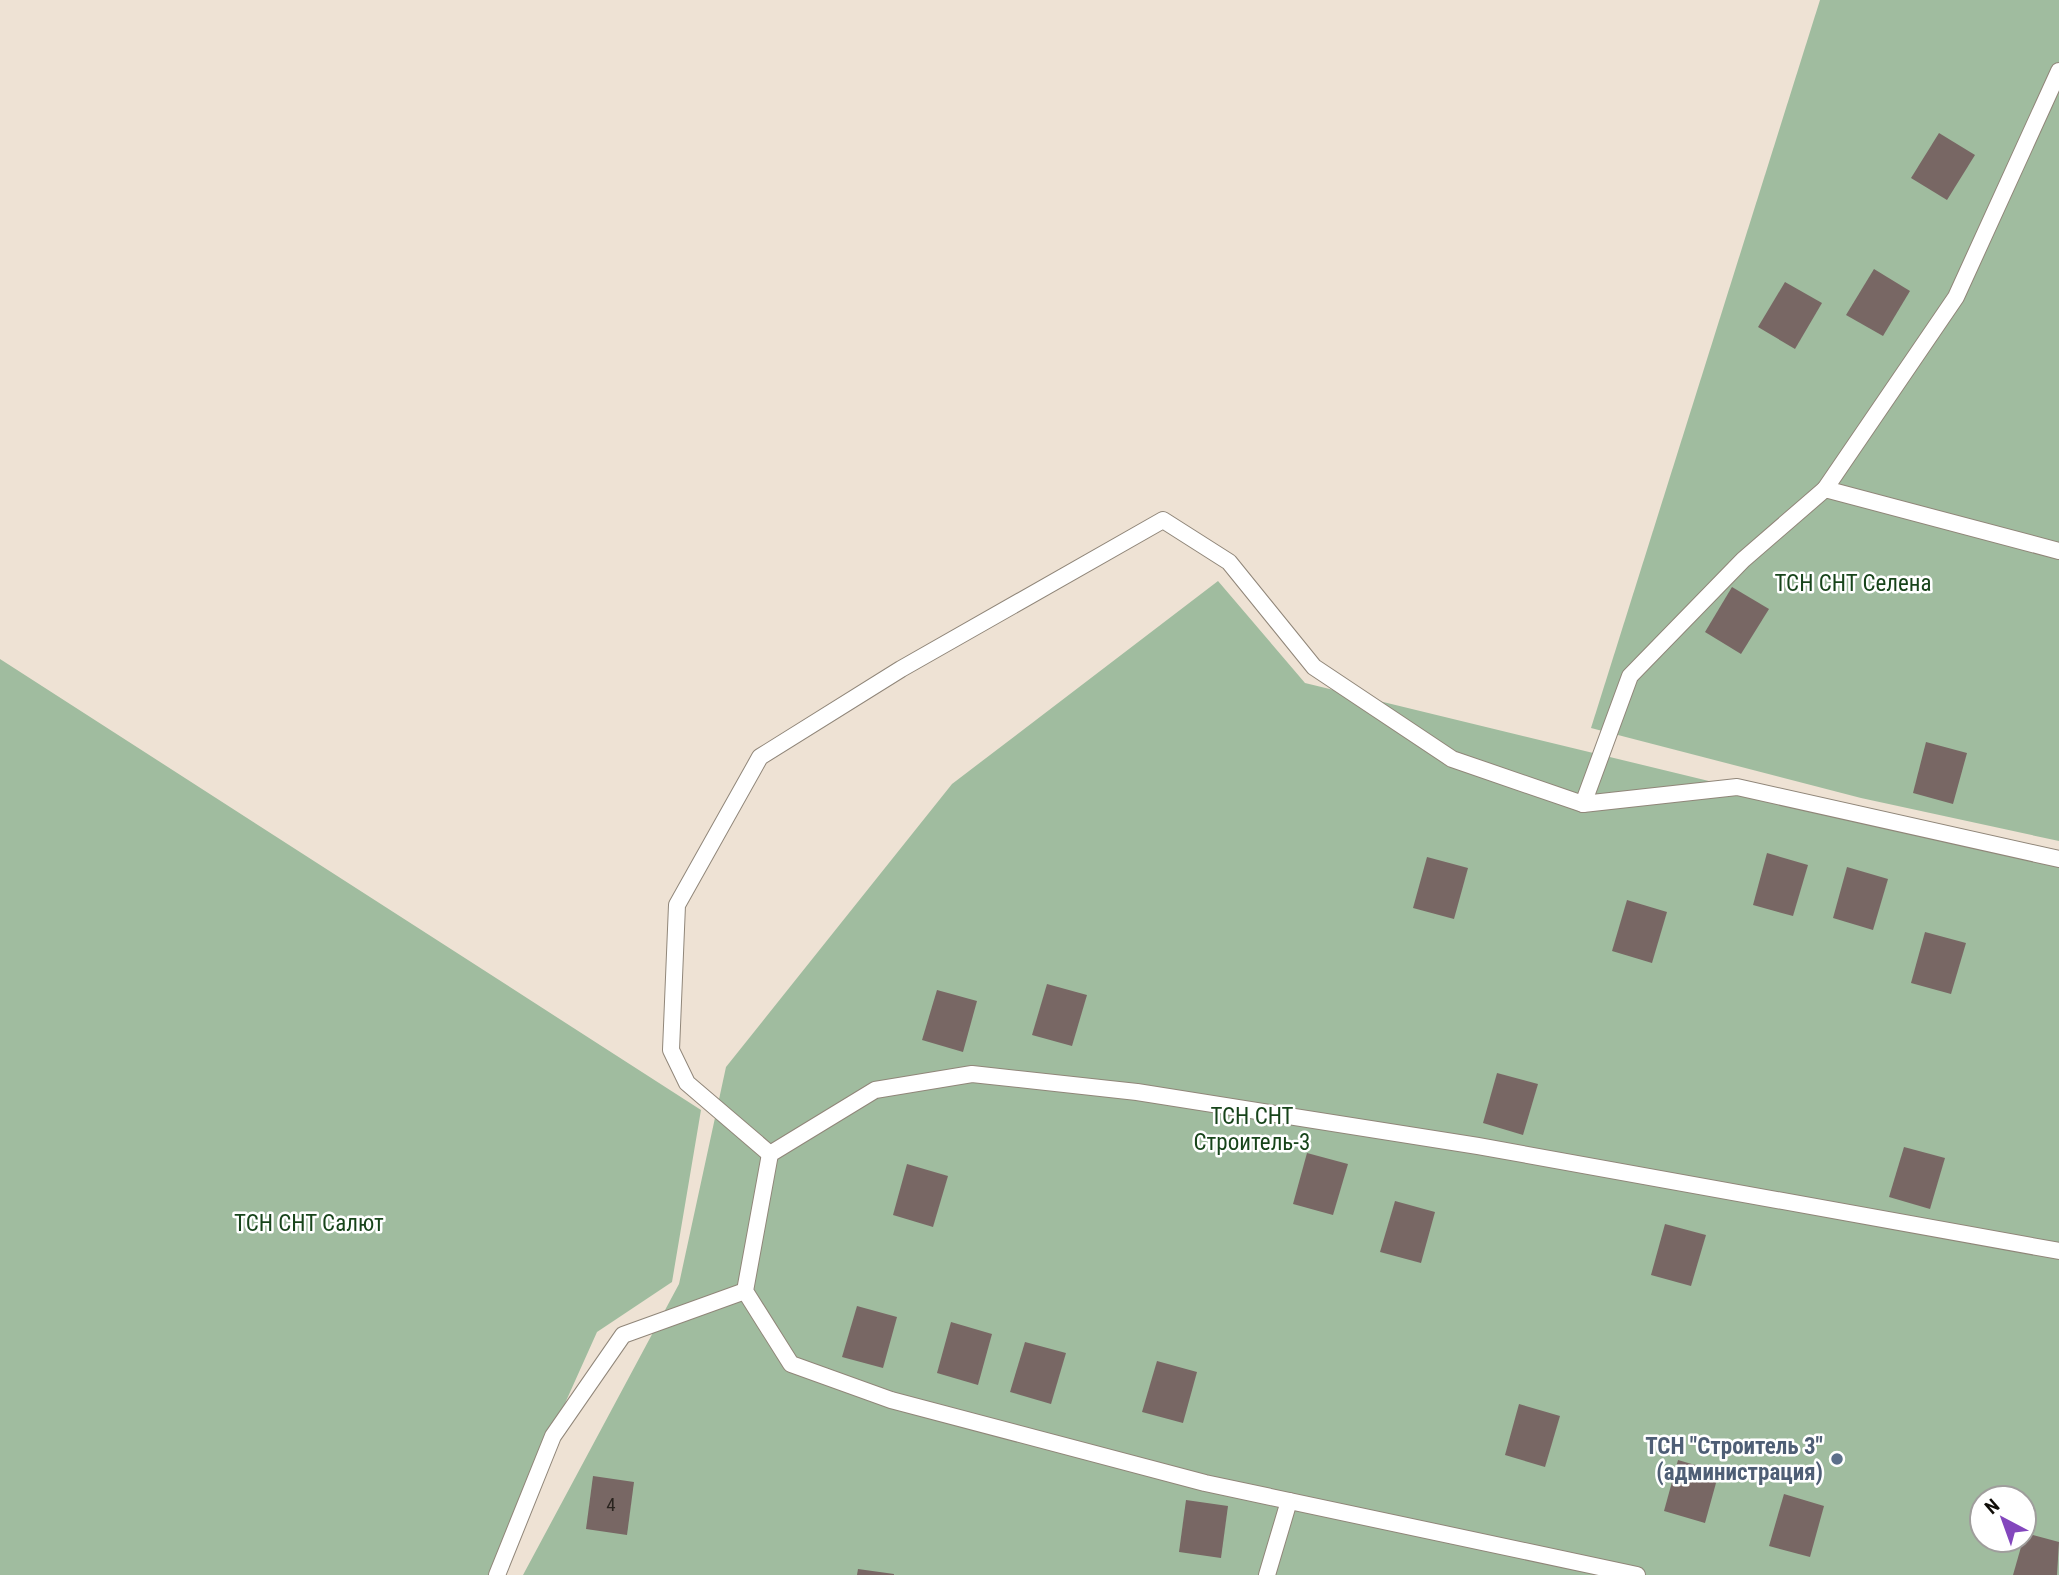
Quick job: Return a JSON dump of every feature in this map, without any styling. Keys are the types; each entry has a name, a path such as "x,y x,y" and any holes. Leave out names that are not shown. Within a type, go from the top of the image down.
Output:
{"lane":[{"path":"1583,804 1630,676 1742,560 1825,489 1956,297 2059,71"},
{"path":"1825,489 2059,551"},
{"path":"770,1154 687,1083 671,1050 677,905 760,757 901,669 1163,520 1229,562 1314,667 1452,759 1583,804 1737,788 2059,859"},
{"path":"1637,1575 1560,1567 1205,1483 891,1401 791,1364 745,1291 770,1154 875,1090 972,1074 1137,1092 1464,1144 2059,1251"},
{"path":"498,1575 553,1436 623,1335 745,1291"},
{"path":"1267,1575 1289,1501"}],"green space":[{"name":"ТСН СНТ Селена","path":"1820,0 2059,0 2059,841 1861,798 1591,728"},
{"name":"ТСН СНТ Строитель-3","path":"1218,581 1305,683 2059,866 2059,1575 523,1575 679,1284 726,1067 952,784"},
{"name":"ТСН СНТ Салют","path":"0,659 701,1110 672,1282 597,1332 488,1575 0,1575"}],"building":[{"path":"1939,133 1975,155 1947,200 1911,178"},
{"path":"1874,269 1910,291 1883,336 1846,315"},
{"path":"1785,282 1822,303 1795,349 1758,327"},
{"path":"1732,587 1769,609 1741,654 1705,632"},
{"path":"1926,742 1967,753 1953,804 1913,793"},
{"path":"1767,853 1808,865 1793,916 1753,905"},
{"path":"1427,857 1468,868 1454,919 1413,908"},
{"path":"1847,867 1888,879 1873,930 1833,918"},
{"path":"1627,900 1667,912 1652,963 1612,951"},
{"path":"1925,932 1966,943 1951,994 1911,983"},
{"path":"1047,984 1087,995 1072,1046 1032,1035"},
{"path":"937,990 977,1001 963,1052 922,1040"},
{"path":"1497,1073 1538,1084 1523,1135 1483,1123"},
{"path":"1904,1147 1945,1158 1930,1209 1889,1197"},
{"path":"1307,1153 1348,1164 1333,1215 1293,1204"},
{"path":"907,1164 948,1176 933,1227 893,1215"},
{"path":"1395,1201 1435,1212 1421,1263 1380,1252"},
{"path":"1665,1224 1706,1235 1691,1286 1651,1275"},
{"path":"857,1306 897,1317 883,1368 842,1357"},
{"path":"951,1322 992,1334 978,1385 937,1373"},
{"path":"1025,1342 1066,1353 1051,1404 1010,1392"},
{"path":"1157,1361 1197,1372 1183,1423 1142,1412"},
{"path":"1519,1404 1560,1416 1545,1467 1505,1455"},
{"path":"1678,1460 1719,1472 1705,1523 1664,1511"},
{"path":"593,1476 634,1482 627,1535 586,1529"},
{"path":"1784,1494 1824,1506 1810,1557 1769,1546"},
{"path":"1186,1500 1228,1506 1221,1558 1179,1552"},
{"path":"2038,1536 2059,1542 2057,1575 2013,1575 2019,1554 2038,1554"},
{"path":"858,1569 894,1574 894,1575 857,1575"}],"place":[{"name":"ТСН \"Строитель 3\" (администрация)","path":"1837,1459"}]}
